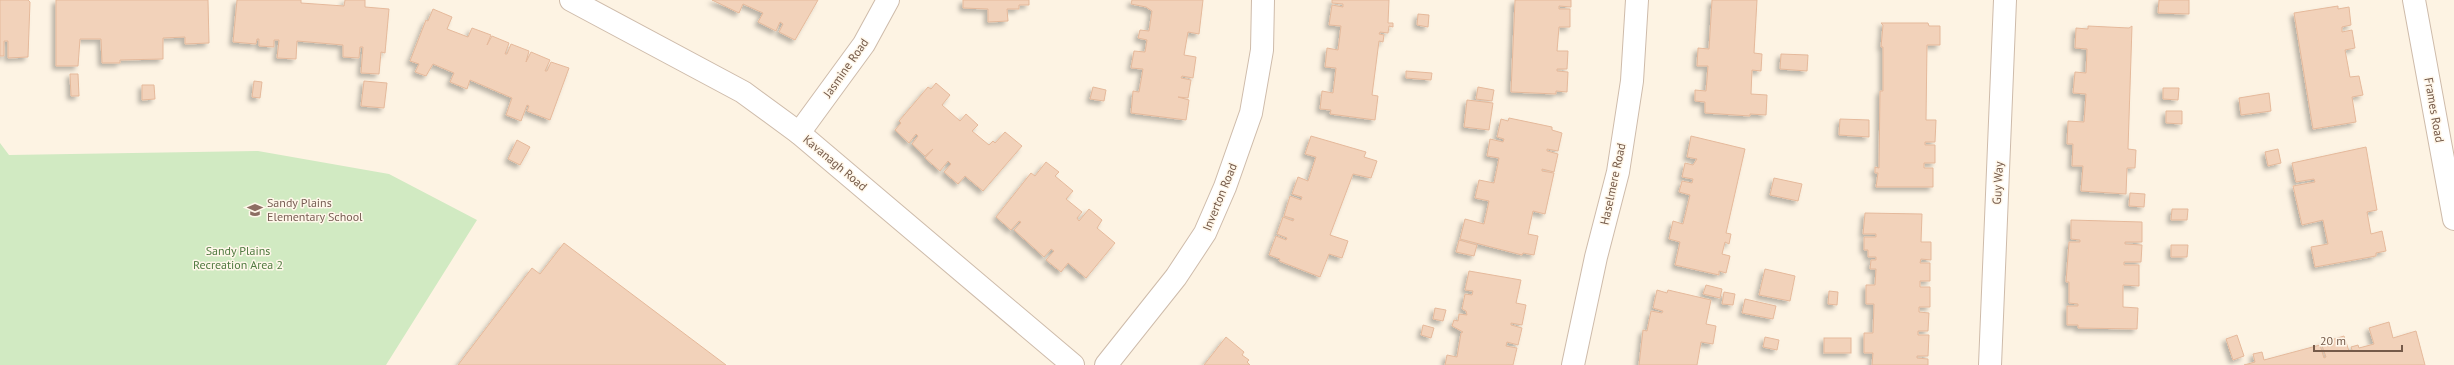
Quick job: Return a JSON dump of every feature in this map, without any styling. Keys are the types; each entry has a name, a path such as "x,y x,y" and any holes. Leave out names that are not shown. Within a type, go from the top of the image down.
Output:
{"street":[{"name":"Kavanagh Road","path":"571,0 743,92 799,133 1073,365"},
{"name":"Jasmine Road","path":"799,133 864,44 888,0"},
{"name":"Inverton Road","path":"1106,365 1176,277 1205,234 1225,187 1251,113 1262,50 1263,0"},
{"name":"Haselmere Road","path":"1573,365 1596,257 1618,172 1632,81 1638,0"},
{"name":"Guy Way","path":"1990,365 2005,0"},
{"name":"Frames Road","path":"2414,0 2454,219"}],"green space":[{"name":"Sandy Plains Recreation Area 2","path":"0,143 9,155 258,151 389,174 477,220 386,365 0,365"}],"building":[{"path":"0,0 28,0 30,2 28,57 8,58 8,41 4,41 4,56 0,56"},
{"path":"56,0 208,0 209,43 185,44 185,37 163,38 163,59 120,60 120,63 102,63 101,39 80,39 78,66 56,66"},
{"path":"237,0 301,0 301,3 344,6 345,0 365,0 365,7 389,9 385,53 381,52 379,74 361,73 363,47 360,47 359,58 343,57 343,45 297,41 296,59 277,58 279,40 274,40 274,47 259,46 259,39 257,39 256,44 233,42"},
{"path":"712,0 818,0 795,40 779,32 783,24 780,22 776,31 758,22 763,13 743,4 739,13"},
{"path":"963,0 1029,0 1029,5 1019,5 1019,9 1007,9 1008,21 988,22 988,9 963,8"},
{"path":"1132,0 1203,0 1199,34 1188,32 1184,55 1196,57 1193,78 1182,76 1181,78 1191,80 1188,98 1178,97 1189,100 1186,120 1131,113 1133,91 1139,92 1143,69 1131,68 1134,51 1145,52 1147,40 1138,38 1140,30 1149,31 1152,11 1146,7 1131,4"},
{"path":"1332,0 1389,0 1388,23 1393,23 1393,27 1389,26 1388,33 1380,32 1379,34 1384,35 1383,42 1379,41 1372,95 1378,96 1375,120 1330,114 1331,110 1320,109 1322,91 1333,93 1336,68 1325,67 1327,48 1338,50 1341,26 1329,25 1332,5 1343,7 1343,4 1332,3"},
{"path":"1515,0 1571,0 1571,7 1559,6 1559,9 1570,9 1570,27 1559,27 1557,51 1568,51 1567,69 1557,69 1557,71 1568,72 1567,92 1556,91 1556,94 1511,92"},
{"path":"1712,0 1757,0 1754,53 1762,54 1761,71 1752,70 1751,94 1767,95 1766,115 1750,114 1750,116 1705,113 1705,102 1695,101 1695,90 1706,91 1708,66 1697,66 1698,48 1709,49"},
{"path":"2159,0 2189,0 2189,14 2158,13"},
{"path":"2338,6 2338,9 2349,7 2351,25 2342,27 2342,32 2352,30 2355,48 2345,50 2350,77 2359,76 2363,95 2352,97 2356,122 2313,129 2294,13"},
{"path":"433,9 452,17 447,29 468,37 472,28 491,35 487,45 492,36 509,43 505,54 507,54 511,44 529,51 526,62 531,52 550,60 545,71 547,71 551,62 569,68 550,120 527,111 529,106 527,105 521,121 506,115 512,98 470,80 467,89 450,82 454,73 433,64 426,76 415,72 419,64 410,61 426,20 428,21"},
{"path":"1418,14 1429,15 1428,27 1417,25"},
{"path":"1881,23 1928,23 1929,26 1940,26 1940,45 1927,45 1926,120 1936,120 1935,142 1925,142 1925,145 1935,145 1935,163 1924,163 1924,168 1933,168 1933,187 1876,187 1878,173 1875,173 1875,167 1879,168 1880,91 1883,91 1883,47 1881,47 1883,25"},
{"path":"2088,26 2129,28 2132,26 2128,149 2136,150 2135,168 2127,168 2126,194 2081,191 2083,166 2072,166 2073,144 2067,144 2068,121 2084,122 2086,94 2073,93 2075,72 2086,73 2087,49 2075,48 2076,28 2088,29"},
{"path":"1781,54 1808,55 1807,71 1780,69"},
{"path":"1406,71 1432,73 1431,80 1406,78"},
{"path":"70,74 78,74 79,96 71,96"},
{"path":"254,81 262,82 260,98 252,97"},
{"path":"364,81 387,83 384,108 361,106"},
{"path":"936,83 950,95 942,105 960,121 966,114 978,125 972,131 989,145 993,141 995,143 1005,132 1022,146 983,191 965,176 958,184 944,172 951,164 948,161 940,171 925,158 933,149 925,156 912,144 918,136 916,134 909,143 895,130 901,123 899,121 928,87 931,89"},
{"path":"142,85 154,85 155,99 142,100"},
{"path":"1093,87 1106,90 1104,101 1090,99"},
{"path":"1478,87 1494,90 1492,101 1476,99"},
{"path":"2163,88 2179,88 2178,100 2163,99"},
{"path":"2269,93 2271,111 2241,115 2239,98"},
{"path":"1467,100 1493,103 1489,130 1464,127"},
{"path":"2166,111 2182,111 2182,124 2166,123"},
{"path":"1509,118 1552,127 1552,130 1562,133 1558,151 1547,149 1547,151 1558,154 1554,172 1542,169 1542,171 1554,173 1545,214 1533,211 1528,234 1538,236 1534,255 1523,253 1522,255 1460,239 1465,219 1484,224 1489,201 1475,198 1479,180 1494,183 1499,158 1487,156 1490,139 1503,142 1504,139 1497,137 1501,119 1508,121"},
{"path":"1840,119 1869,120 1869,137 1839,135"},
{"path":"1311,136 1366,152 1364,157 1377,161 1371,178 1353,174 1330,235 1348,241 1342,258 1329,254 1320,277 1279,261 1280,259 1269,255 1276,236 1286,240 1287,238 1277,234 1283,217 1293,221 1294,219 1284,216 1290,196 1301,200 1302,197 1292,194 1298,177 1308,181 1316,157 1305,154"},
{"path":"1691,136 1745,149 1726,233 1731,234 1729,244 1725,242 1722,254 1730,256 1726,273 1719,271 1719,275 1675,265 1680,242 1669,239 1673,221 1683,224 1690,195 1679,192 1682,181 1692,183 1693,179 1682,177 1685,163 1693,165 1697,159 1687,157"},
{"path":"517,140 530,147 520,165 508,159"},
{"path":"2366,147 2377,210 2367,212 2371,234 2382,231 2386,251 2376,253 2376,256 2315,267 2311,247 2328,244 2323,220 2302,225 2293,186 2315,182 2314,179 2296,182 2292,163"},
{"path":"2278,149 2281,163 2268,166 2265,152"},
{"path":"1046,162 1059,172 1055,176 1073,191 1066,199 1082,212 1077,218 1079,221 1089,209 1102,220 1097,228 1115,243 1086,278 1068,263 1061,272 1046,260 1054,251 1051,249 1044,257 1014,230 1021,222 1019,221 1011,230 996,217 1031,173 1035,176"},
{"path":"1774,178 1802,184 1798,201 1770,195"},
{"path":"2130,193 2145,194 2144,207 2129,206"},
{"path":"2172,209 2188,209 2187,220 2171,220"},
{"path":"1865,213 1922,214 1921,242 1931,242 1931,260 1921,259 1920,263 1930,263 1930,281 1920,281 1920,287 1930,287 1930,307 1919,307 1919,312 1929,313 1928,331 1918,331 1918,335 1929,335 1928,356 1917,356 1917,358 1928,359 1928,365 1872,365 1873,353 1864,353 1864,333 1873,333 1874,304 1866,304 1866,285 1875,285 1876,269 1870,269 1871,260 1876,260 1876,257 1868,257 1868,250 1864,250 1864,237 1876,237 1876,234 1863,234"},
{"path":"2071,220 2142,222 2142,242 2125,242 2125,244 2142,245 2141,262 2124,262 2124,265 2139,265 2139,286 2123,285 2123,307 2138,308 2137,329 2078,328 2078,325 2067,325 2067,306 2078,306 2078,304 2069,303 2069,282 2066,282 2069,242 2080,242 2080,240 2071,239"},
{"path":"1459,240 1477,245 1474,256 1456,252"},
{"path":"564,243 726,365 458,365 532,268 540,274"},
{"path":"2171,245 2188,245 2187,257 2171,257"},
{"path":"1765,269 1795,276 1790,301 1759,295"},
{"path":"1469,271 1521,280 1516,303 1526,305 1522,325 1511,323 1511,325 1522,328 1518,345 1507,342 1506,346 1517,348 1513,365 1445,365 1447,355 1457,357 1461,333 1463,332 1452,326 1454,320 1458,321 1459,314 1467,315 1466,311 1462,309 1465,294 1472,295 1473,291 1465,290"},
{"path":"1706,285 1722,289 1720,298 1703,294"},
{"path":"1657,290 1667,293 1668,290 1711,300 1706,324 1716,326 1713,344 1701,342 1697,365 1639,365 1643,330 1647,331 1651,311 1662,313 1663,311 1653,308"},
{"path":"1829,291 1838,292 1837,305 1828,304"},
{"path":"1724,292 1735,294 1733,305 1722,304"},
{"path":"1745,299 1776,306 1773,319 1742,313"},
{"path":"1435,308 1446,310 1443,321 1433,319"},
{"path":"2389,322 2393,338 2416,331 2425,365 2244,365 2255,362 2253,354 2262,352 2264,360 2320,345 2324,358 2326,357 2321,343 2344,336 2349,351 2352,350 2351,347 2358,345 2359,348 2374,344 2369,328"},
{"path":"1423,325 1434,328 1431,338 1421,335"},
{"path":"2237,335 2244,356 2233,360 2226,339"},
{"path":"1226,337 1244,352 1242,355 1249,360 1247,362 1250,365 1204,365"},
{"path":"1765,337 1779,340 1777,350 1763,347"},
{"path":"1824,338 1851,338 1851,353 1824,353"}],"place":[{"name":"Sandy Plains Elementary School","path":"255,210"}]}
